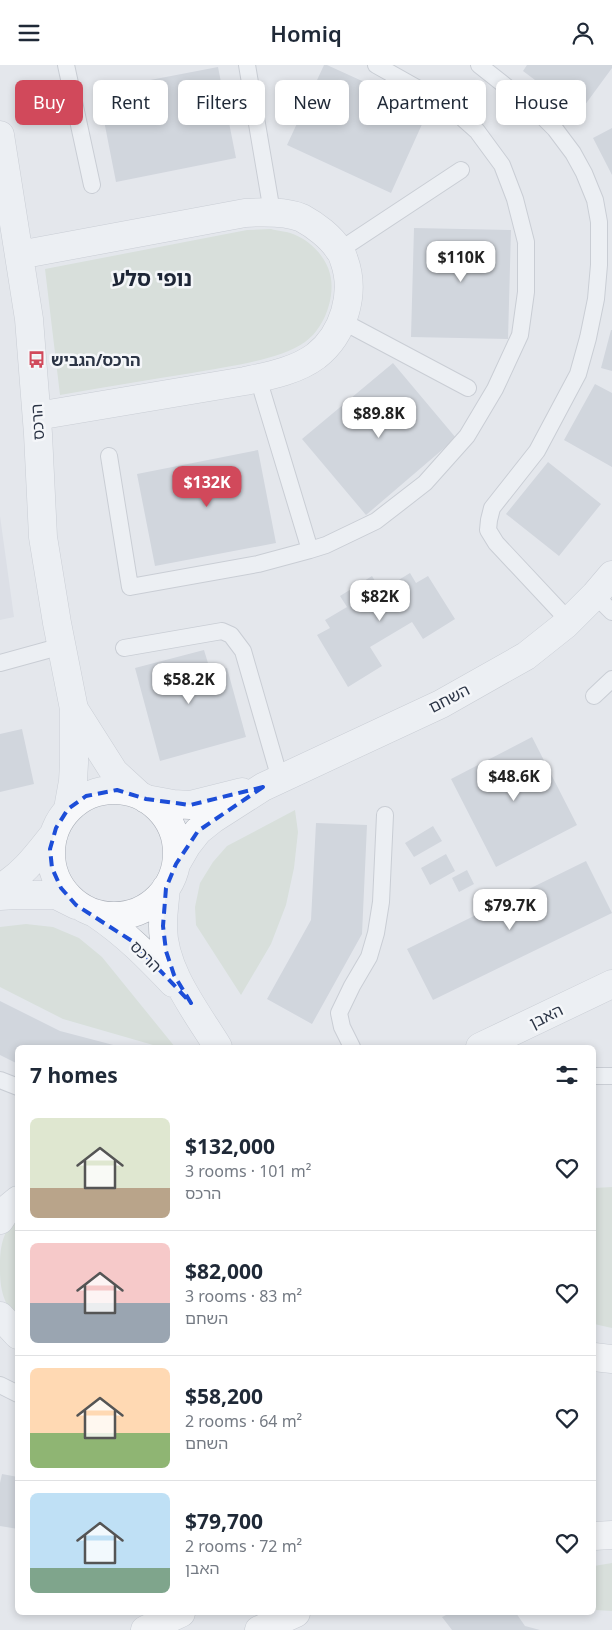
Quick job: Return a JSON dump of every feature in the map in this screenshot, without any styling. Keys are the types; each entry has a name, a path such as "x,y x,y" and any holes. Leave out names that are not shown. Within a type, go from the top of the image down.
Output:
{"main road":[{"path":"596,1357 612,1359"},
{"path":"596,1537 612,1537"},
{"path":"144,1630 177,1615"},
{"path":"259,1630 292,1615"}],"street":[{"name":"הרכס","path":"0,138 12,244 29,319 43,537 74,709 74,772 68,809"},
{"path":"12,244 246,213 272,212 300,217 320,230 340,250 348,273 348,297 342,321 331,342 315,357 293,367 258,378 36,416"},
{"name":"השחם","path":"171,876 187,845 198,831 214,819 272,783 441,704 503,670 526,656 606,594"},
{"name":"הרכס","path":"74,709 114,772 142,797"},
{"name":"השחם","path":"142,797 172,804 190,805 272,783"},
{"path":"0,896 56,895 86,909 118,917 140,911 159,899 178,859 176,837 170,824 157,806 142,797 117,790 86,796 68,809 56,827 50,849 52,868 61,888 86,909"},
{"path":"0,888 12,881 31,864 54,834"},
{"name":"הרכס","path":"171,876 163,927 166,951 174,975 217,1045"},
{"name":"הרכס","path":"86,909 116,927 146,955 191,1003"},
{"name":"האבן","path":"489,1045 612,984"},
{"path":"0,1316 15,1332"}],"lane":[{"path":"66,65 92,185"},
{"path":"247,65 272,212"},
{"path":"109,456 130,587 258,564 326,545 376,521 425,483 467,436 495,389 520,335 526,292 526,242 515,199 502,165 477,131 449,106 376,65"},
{"path":"479,65 536,110 555,129 580,166 595,200 599,222 596,299 578,374 537,451 492,508 488,521 488,530 496,543 569,621"},
{"path":"340,250 461,171"},
{"path":"342,321 468,389"},
{"path":"258,378 310,550"},
{"path":"124,648 222,631 231,635 243,651 272,783"},
{"path":"0,663 62,646"},
{"path":"594,696 612,679"},
{"path":"351,1045 342,1027 339,1013 369,957 376,933 382,902 385,815"},
{"path":"596,1076 612,1076"},
{"path":"0,1080 15,1086"},
{"path":"0,1385 15,1392"}],"highlighted area":[{"path":"263,787 198,831 176,864 166,888 163,926 166,951 174,975 191,1003 132,941 76,905 61,888 52,868 50,849 56,828 68,809 86,796 117,790 146,799 190,805"}],"shaded area":[{"path":"0,516 14,617 0,620"}],"green space":[{"path":"271,229 290,233 305,240 321,255 330,274 331,292 327,312 318,329 305,342 294,349 266,359 60,395 45,269 247,230"},
{"path":"295,810 298,832 294,868 286,905 271,944 241,995 196,925 195,907 200,883 213,862 227,846"},
{"path":"26,924 53,927 79,938 102,957 173,1045 153,1045 63,1019 0,987 0,927"},
{"path":"612,1187 612,1328 596,1324 596,1188"},
{"path":"15,1218 15,1317 9,1308 1,1284 1,1253 8,1229"},
{"path":"612,1563 612,1611 596,1610 596,1566"}],"building":[{"path":"324,65 327,65 360,80 359,125 422,125 391,193 287,145 296,125 349,125 349,80 317,80"},
{"path":"527,65 612,65 612,68 586,103 586,80 535,80 523,71"},
{"path":"218,67 221,80 178,80 178,125 229,125 236,158 116,182 105,125 168,125 168,80 150,80"},
{"path":"612,128 612,175 593,138"},
{"path":"414,228 511,230 508,339 411,337"},
{"path":"612,330 612,371 601,368"},
{"path":"393,363 456,438 366,515 302,439"},
{"path":"595,384 612,393 612,467 564,440"},
{"path":"258,450 276,543 155,566 137,474"},
{"path":"548,462 601,504 559,556 506,514"},
{"path":"410,573 416,583 428,576 455,619 423,639 412,622 370,647 382,666 348,687 317,635 330,628 325,620 347,607 340,596 372,576 381,591"},
{"path":"204,650 211,673 227,668 246,737 160,761 135,668"},
{"path":"22,729 34,784 0,792 0,734"},
{"path":"532,737 577,825 496,867 451,779"},
{"path":"316,823 367,825 362,934 312,1024 267,999 311,920"},
{"path":"433,826 442,841 414,857 405,843"},
{"path":"446,854 455,871 430,885 421,868"},
{"path":"586,861 612,913 433,1000 407,949"},
{"path":"467,870 474,884 459,892 452,878"},
{"path":"0,1001 60,1031 113,1045 15,1045 15,1062 0,1055"},
{"path":"2,1474 15,1476 15,1528 0,1526 0,1483"},
{"path":"446,1615 517,1615 525,1626 540,1630 452,1630 442,1617"}],"place":[{"name":"הרכס/הגביש","path":"37,360"}],"district":[{"name":"נופי סלע","path":"152,279"}]}
